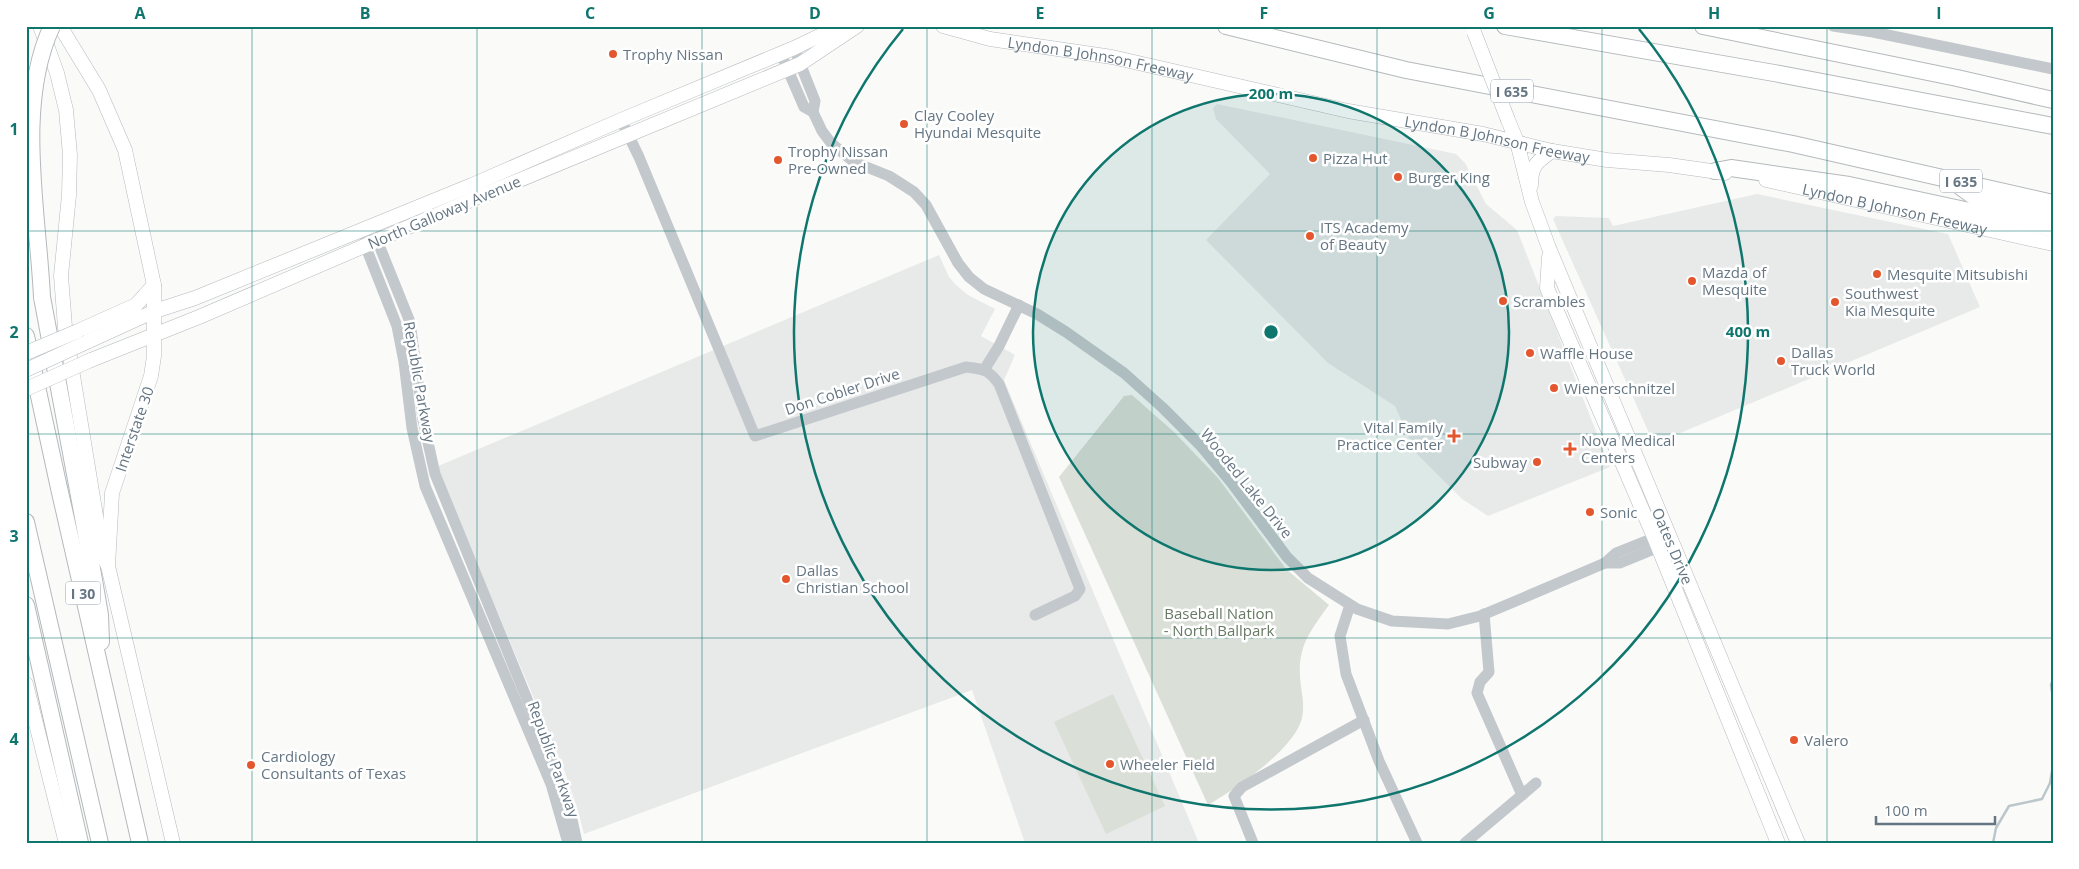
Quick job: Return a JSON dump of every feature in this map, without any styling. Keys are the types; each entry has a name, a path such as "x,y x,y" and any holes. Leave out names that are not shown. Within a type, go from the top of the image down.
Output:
{"highway":[{"path":"1505,26 2053,126"},
{"path":"1703,26 1957,78 2053,100"},
{"path":"58,27 39,63 32,107 33,174 42,297 100,615 102,677"},
{"name":"I 635","path":"1225,27 1406,70 1793,144 2053,203"},
{"path":"1715,171 1731,168 1850,185 2053,229"},
{"path":"1950,179 1973,196 2053,218"},
{"path":"26,322 27,344"},
{"name":"I 30","path":"27,344 58,488 140,843"},
{"name":"I 30","path":"26,522 100,843"},
{"path":"26,605 80,843"}],"main road":[{"path":"40,26 57,73 66,110 70,155 69,195 61,276 64,327 94,500 99,548 108,566"},
{"name":"North Galloway Avenue","path":"26,370 155,311 195,298 276,266 472,185 621,120 781,54 840,26"},
{"name":"North Galloway Avenue","path":"26,388 793,66 857,26"},
{"name":"Lyndon B Johnson Freeway","path":"944,26 990,39 1112,57 1348,111 1517,142 1552,151 1715,171 1776,182 2053,244"},
{"name":"Oates Drive","path":"1472,26 1517,142 1532,202 1549,248 1798,843"},
{"name":"Interstate 30","path":"58,27 99,90 125,150 154,284 154,356 151,376 112,493 108,566 173,843"},
{"path":"1532,202 1531,173 1536,163 1552,151"},
{"name":"Oates Drive","path":"1549,248 1547,288 1656,542 1778,843"},
{"path":"276,266 282,281"},
{"path":"27,344 78,331 136,305 154,284"},
{"path":"1595,401 1610,396"},
{"path":"26,684 66,843"}],"street":[{"path":"1834,26 1873,32 2053,69"},
{"name":"Wooded Lake Drive","path":"794,48 793,66 804,107 813,112 831,144 854,162 889,176 914,192 926,205 958,263 969,277 984,289 1019,306 1090,347 1124,373 1200,445 1231,482 1286,557 1308,578 1357,609 1392,621 1448,624 1484,614 1605,563 1616,553 1670,537"},
{"name":"Wooded Lake Drive","path":"781,54 793,66"},
{"name":"Don Cobler Drive","path":"621,120 755,436 959,369 966,367 984,370"},
{"name":"Republic Parkway","path":"365,228 408,314 417,362 423,420 435,474 558,775 568,801 577,843"},
{"name":"Republic Parkway","path":"371,242 397,326 404,362 412,428 425,486 550,784 568,843"},
{"path":"1019,306 999,346 984,370 991,373 999,384 1080,589 1075,596 1035,615"},
{"path":"404,362 417,362"},
{"path":"1350,604 1340,636 1346,674 1379,761 1417,843"},
{"path":"1484,614 1489,672 1480,682 1477,694 1522,795"},
{"path":"1253,843 1234,796 1242,787 1364,720"},
{"path":"1466,843 1536,783"}],"shaded area":[{"path":"1217,104 1456,154 1465,163 1486,204 1517,230 1610,467 1488,516 1462,499 1415,452 1395,406 1328,363 1206,240 1270,174 1216,119 1213,108"},
{"path":"1757,194 1948,234 1980,307 1654,444 1553,219 1556,216 1609,218 1613,226"},
{"name":"Dallas Christian School","path":"939,255 949,277 956,285 968,295 995,309 981,336 1015,355 1004,380 1199,843 1025,843 972,690 584,834 563,767 436,467"}],"green space":[{"name":"Baseball Nation - North Ballpark","path":"1132,395 1174,432 1218,478 1286,569 1329,605 1311,630 1301,656 1300,677 1303,712 1297,730 1288,743 1262,768 1208,805 1059,477 1124,396"},
{"name":"Wheeler Field","path":"1113,694 1165,806 1106,834 1054,722"}],"waterway":[{"path":"2053,679 2051,685 2053,698"},
{"path":"1993,843 1996,828 2009,806 2042,799 2050,783 2053,766"}],"place":[{"name":"Trophy Nissan","path":"613,54"},
{"name":"Clay Cooley Hyundai Mesquite","path":"904,124"},
{"name":"Pizza Hut","path":"1313,158"},
{"name":"Trophy Nissan Pre-Owned","path":"778,160"},
{"name":"Burger King","path":"1398,177"},
{"name":"ITS Academy of Beauty","path":"1310,236"},
{"name":"Mesquite Mitsubishi","path":"1877,274"},
{"name":"Mazda of Mesquite","path":"1692,281"},
{"name":"Scrambles","path":"1503,301"},
{"name":"Southwest Kia Mesquite","path":"1835,302"},
{"name":"Waffle House","path":"1530,353"},
{"name":"Dallas Truck World","path":"1781,361"},
{"name":"Wienerschnitzel","path":"1554,388"},
{"name":"Vital Family Practice Center","path":"1454,436"},
{"name":"Nova Medical Centers","path":"1570,449"},
{"name":"Subway","path":"1537,462"},
{"name":"Sonic","path":"1590,512"},
{"name":"Dallas Christian School","path":"786,579"},
{"name":"Valero","path":"1794,740"},
{"name":"Wheeler Field","path":"1110,764"},
{"name":"Cardiology Consultants of Texas","path":"251,765"}]}
